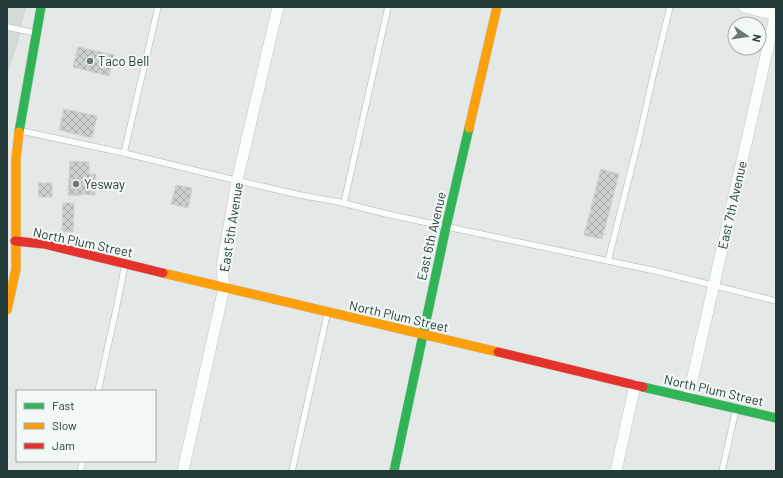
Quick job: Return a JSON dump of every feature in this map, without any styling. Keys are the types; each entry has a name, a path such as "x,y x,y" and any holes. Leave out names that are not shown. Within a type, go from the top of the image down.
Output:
{"street":[{"path":"7,310 16,269 16,159 19,130 41,7"},
{"name":"East 5th Avenue","path":"183,471 224,288 222,267 237,181 278,7"},
{"name":"East 6th Avenue","path":"394,471 446,227 498,7"},
{"path":"744,7 776,14"},
{"name":"East 7th Avenue","path":"688,398 776,14"},
{"path":"7,157 16,159"},
{"name":"North Plum Street","path":"15,242 44,244 776,418"},
{"path":"616,471 635,385"}],"lane":[{"path":"124,153 158,7"},
{"path":"344,203 388,7"},
{"path":"608,261 670,7"},
{"path":"7,27 37,33"},
{"path":"19,130 124,153 237,181 608,261 714,285 776,301"},
{"path":"98,390 125,264"},
{"path":"292,471 328,312"},
{"path":"722,471 736,409"}],"shaded area":[{"path":"7,7 26,7 18,43 7,75"}],"building":[{"path":"78,47 114,55 109,76 73,67"},
{"path":"64,109 97,116 92,138 59,130"},
{"path":"70,161 89,162 89,174 96,174 95,195 68,195"},
{"path":"601,169 619,174 602,239 584,235"},
{"path":"39,183 52,183 52,197 38,197"},
{"path":"176,185 192,188 188,208 171,204"},
{"path":"63,203 74,203 73,232 62,231"}],"traffic: fast":[{"path":"19,132 41,7"},
{"path":"394,471 446,227 469,128"},
{"path":"643,387 776,418"}],"traffic: slow":[{"path":"469,128 497,7"},
{"path":"7,310 16,269 16,159 19,132"},
{"path":"163,273 498,352"}],"traffic: jam":[{"path":"15,241 44,244 163,273"},
{"path":"498,352 643,387"}],"place":[{"name":"Taco Bell","path":"90,61"},
{"name":"Yesway","path":"76,184"}]}
